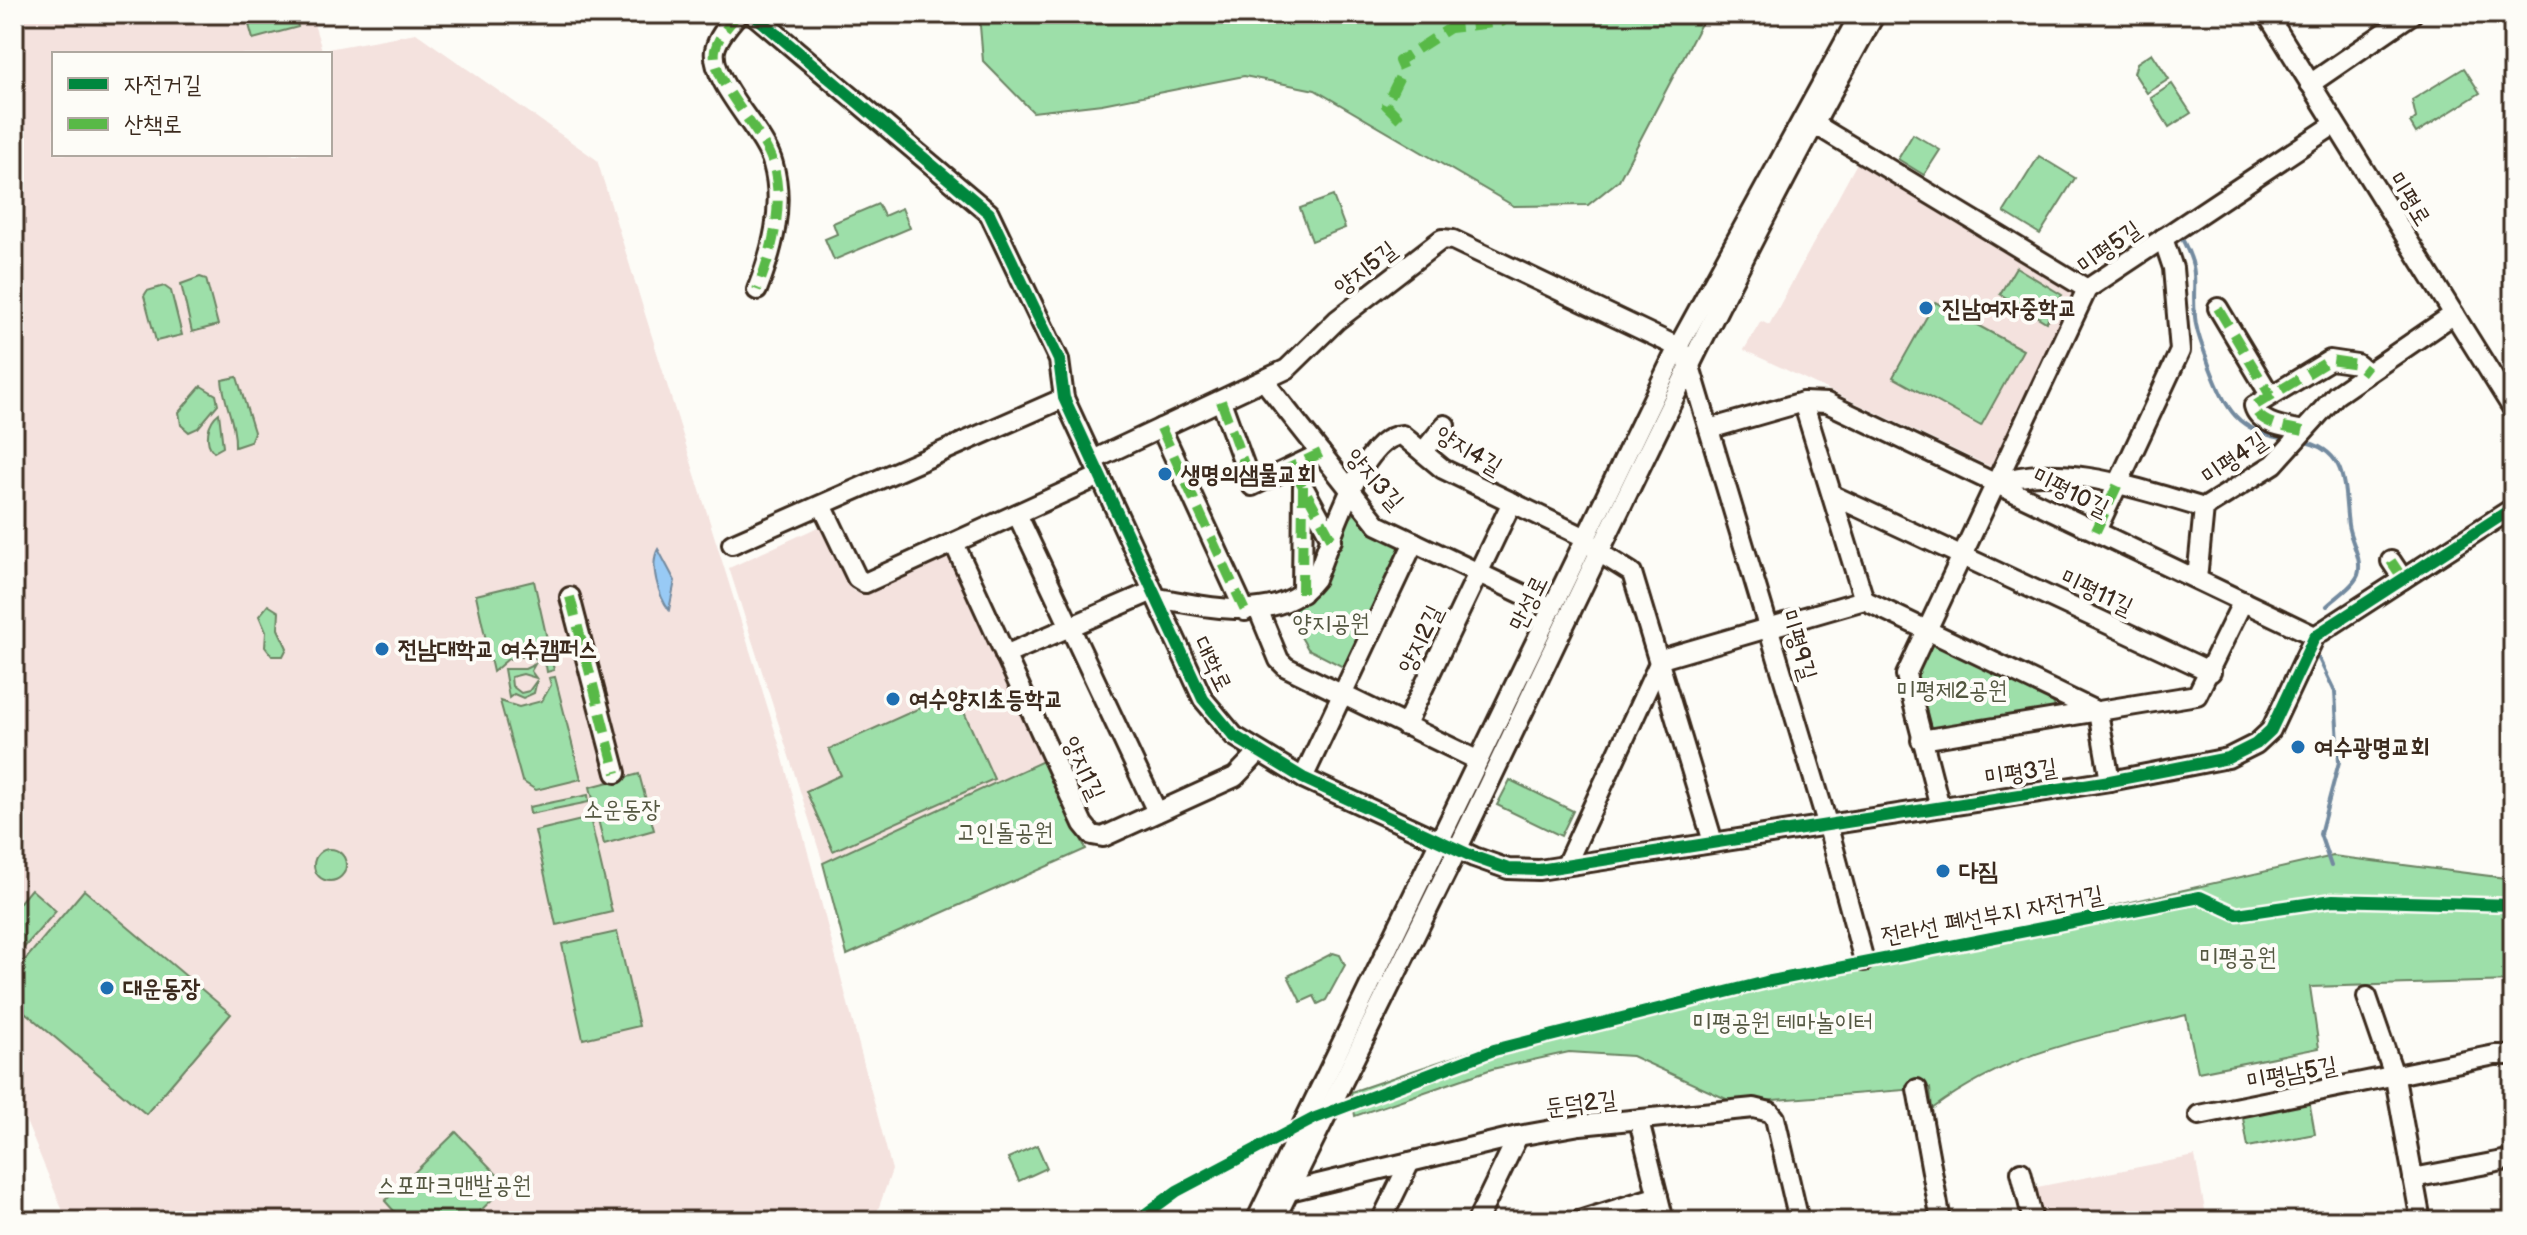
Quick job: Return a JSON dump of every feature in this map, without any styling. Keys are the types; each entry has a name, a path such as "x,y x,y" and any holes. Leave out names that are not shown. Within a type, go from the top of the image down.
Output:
{"street":[{"path":"738,14 718,42 715,56 721,75 773,160 777,191 773,245 757,290"},
{"name":"대학로","path":"753,14 989,213 1059,360 1064,398 1209,707 1234,736 1303,778 1438,840"},
{"name":"만성로","path":"1259,1220 1438,840 1552,608 1591,545 1689,363 1860,14"},
{"name":"만성로","path":"1259,1220 1289,1191 1457,849 1678,347 1807,120 1875,14"},
{"name":"미평로","path":"2267,14 2513,409"},
{"path":"2310,84 2412,14"},
{"path":"1807,120 2087,289"},
{"name":"미평5길","path":"1940,807 1905,681 1926,630 2087,289 2335,124"},
{"path":"2096,531 2180,351 2173,268 2163,238"},
{"name":"양지5길","path":"1097,468 1161,428 1291,367 1337,320 1442,239 1453,240 1678,347"},
{"path":"2218,308 2270,395"},
{"name":"미평4길","path":"1997,483 2029,476 2118,484 2204,508 2274,464 2327,403 2367,372 2454,314"},
{"name":"미평9길","path":"1678,347 1689,363 1709,429 1827,823 1864,961"},
{"path":"2298,437 2257,415 2254,405 2330,360 2358,365 2367,372"},
{"name":"양지3길","path":"1264,381 1378,525 1552,608"},
{"path":"732,544 1064,398"},
{"path":"1221,401 1250,485 1256,487 1321,453"},
{"name":"미평10길","path":"1709,429 1803,402 1821,401 2315,636"},
{"path":"1803,402 1864,600"},
{"path":"1423,452 1445,425"},
{"path":"1161,428 1281,664 1477,760"},
{"name":"양지4길","path":"1351,492 1364,464 1378,447 1396,435 1403,436 1443,469 1591,545"},
{"path":"822,505 857,578 862,582 1017,514 1097,468"},
{"path":"1293,468 1332,540"},
{"path":"1302,593 1303,486"},
{"path":"1005,655 1155,595 1252,610 1302,593 1315,579 1351,492"},
{"path":"1832,495 1962,556"},
{"path":"1478,574 1512,502"},
{"path":"2197,579 2204,508"},
{"path":"2315,636 2513,508"},
{"name":"양지1길","path":"1017,514 1157,812"},
{"name":"양지2길","path":"1303,778 1414,542"},
{"name":"양지1길","path":"954,543 1087,830 1096,837 1103,837 1235,777 1259,752"},
{"path":"1591,545 1632,573 1661,659 1713,842"},
{"name":"미평11길","path":"1962,556 2211,672"},
{"path":"2391,561 2403,579"},
{"name":"양지2길","path":"1405,726 1478,574"},
{"path":"570,597 616,773"},
{"path":"1566,865 1661,659 1864,600 2098,712"},
{"path":"1921,740 2194,696 2211,672 2243,601"},
{"name":"미평3길","path":"1438,840 1508,869 1539,870 2110,781 2228,758 2256,744 2280,714 2315,636"},
{"path":"2098,712 2110,781"},
{"path":"2367,997 2395,1078 2421,1221"},
{"name":"미평남5길","path":"2199,1115 2395,1078 2495,1055 2513,1055"},
{"path":"1917,1089 1941,1221"},
{"name":"둔덕2길","path":"1289,1191 1518,1136 1580,1125 1749,1108 1770,1112 1775,1118 1799,1221"},
{"path":"1639,1121 1664,1221"},
{"path":"1477,1221 1518,1136"},
{"path":"2413,1178 2513,1159"},
{"path":"1381,1221 1410,1162"},
{"path":"2021,1172 2033,1221"},
{"path":"1579,1221 1658,1196"}],"shaded area":[{"name":"전남대학교 여수캠퍼스","path":"14,14 311,14 322,50 416,33 597,160 780,747 892,1170 874,1221 67,1221 14,1092"},
{"name":"진남여자중학교","path":"1858,161 2080,294 1993,468 1744,350 1761,321 1769,325"},
{"name":"여수양지초등학교","path":"818,527 825,530 853,591 861,594 944,556 955,561 1043,761 823,863 729,568"},
{"path":"2195,1156 2207,1221 2040,1221 2032,1188"}],"green space":[{"path":"246,14 295,14 298,27 253,39"},
{"path":"979,14 1706,14 1619,180 1588,205 1514,206 1315,90 1244,76 1102,104 1033,112 983,61"},
{"path":"2152,53 2169,79 2147,93 2134,73 2137,63"},
{"path":"2464,68 2480,93 2416,133 2410,123 2416,118 2412,100"},
{"path":"2172,84 2191,113 2169,127 2151,98"},
{"path":"1913,134 1940,150 1924,175 1898,159"},
{"path":"2039,156 2075,178 2040,234 2004,212"},
{"path":"1333,196 1345,228 1312,241 1300,208"},
{"path":"878,204 884,216 902,208 910,228 834,260 825,239 837,234 833,223"},
{"path":"2016,267 2062,295 2046,322 2000,294"},
{"path":"200,277 206,279 218,325 192,332 181,284"},
{"path":"164,286 171,291 182,335 156,341 144,296 147,291"},
{"path":"1935,302 2023,350 1981,426 1893,377"},
{"path":"237,377 254,432 250,442 235,447 222,380"},
{"path":"201,386 216,395 218,404 198,428 189,432 181,425 179,412"},
{"path":"219,413 223,447 214,452 208,432"},
{"name":"양지공원","path":"1357,511 1369,527 1399,546 1400,555 1347,669 1308,649 1283,606 1313,594 1347,521"},
{"path":"534,581 554,670 547,672 546,666 531,655 508,659 493,672 476,595"},
{"path":"268,605 279,612 278,629 287,648 283,656 272,656 265,647 266,632 259,616"},
{"name":"미평제2공원","path":"1933,642 2052,700 2055,707 2052,711 1931,729 1923,722 1912,677"},
{"path":"535,664 531,671 536,678 523,674 511,677 512,686 521,693 529,691 537,680 534,693 523,698 514,694 509,698 504,669 525,669"},
{"path":"555,677 581,779 536,790 522,781 500,701 519,707 542,701 551,685 549,678"},
{"path":"955,692 994,779 833,851 806,791 841,775 829,749"},
{"name":"고인돌공원","path":"1043,761 1086,849 847,955 823,863"},
{"name":"소운동장","path":"639,774 654,830 604,844 590,787"},
{"path":"1510,780 1573,811 1561,836 1497,805"},
{"path":"588,795 589,802 530,814 529,807"},
{"path":"590,818 612,912 556,925 535,831"},
{"path":"330,849 342,853 346,865 342,877 330,881 318,877 314,865 318,853"},
{"name":"미평공원","path":"2333,856 2513,879 2513,981 2310,987 2319,1048 2198,1072 2186,1015 2085,1039 2023,1059 1962,1089 1932,1109 1930,1088 1735,1103 1632,1056 1569,1052 1492,1069 1355,1116 1351,1092 1477,1049 1709,989 2021,927"},
{"path":"31,889 56,911 14,959 14,909"},
{"name":"대운동장","path":"84,890 231,1014 146,1114 14,1003 14,973"},
{"path":"617,932 639,1026 583,1039 562,944"},
{"path":"1333,953 1340,955 1345,965 1326,1000 1318,1004 1314,996 1301,1002 1288,976"},
{"path":"2309,1100 2315,1134 2248,1147 2242,1112"},
{"name":"스포파크맨발공원","path":"456,1132 507,1185 470,1221 403,1221 385,1201"},
{"path":"1037,1145 1047,1168 1019,1181 1008,1158"}],"water":[{"path":"658,549 675,581 669,610 656,581 655,556"}],"waterway":[{"path":"2180,235 2193,268 2197,329 2221,394 2235,416 2245,424 2270,436 2288,439"},
{"path":"2301,441 2317,446 2336,462 2344,485 2348,525 2359,563 2356,579 2327,606"},
{"path":"2319,659 2335,692 2339,762 2320,834 2331,866"}],"marked path":[{"path":"738,14 719,40 715,50 716,63 729,92 768,151 778,196 772,245 757,290"},
{"path":"1400,119 1386,105 1403,70 1399,61 1450,28 1502,22 1507,14"},
{"path":"2218,308 2270,395"},
{"path":"2303,431 2267,421 2254,406 2330,360 2357,364 2367,372"},
{"path":"1221,401 1252,486 1321,453"},
{"path":"1161,428 1245,611"},
{"path":"1293,468 1332,540"},
{"path":"2096,531 2118,484"},
{"path":"1302,593 1303,486"},
{"path":"2391,561 2403,579"},
{"path":"570,597 616,773"}],"cycle path":[{"path":"753,14 989,213 1059,360 1064,398 1203,699 1234,736 1303,778 1474,857 1508,869 1539,870 2110,781 2228,758 2256,744 2271,730 2315,636 2513,508"},
{"name":"전라선 폐선부지 자전거길","path":"1136,1221 1177,1191 1315,1118 1494,1050 1766,982 2200,897 2237,914 2333,900 2513,905"}],"place":[{"name":"진남여자중학교","path":"1926,308"},
{"name":"생명의샘물교회","path":"1165,474"},
{"name":"전남대학교 여수캠퍼스","path":"382,649"},
{"name":"여수양지초등학교","path":"893,699"},
{"name":"여수광명교회","path":"2298,747"},
{"name":"다짐","path":"1943,871"},
{"name":"대운동장","path":"107,988"}],"park label":[{"name":"미평공원 테마놀이터","path":"1783,1022"}]}
